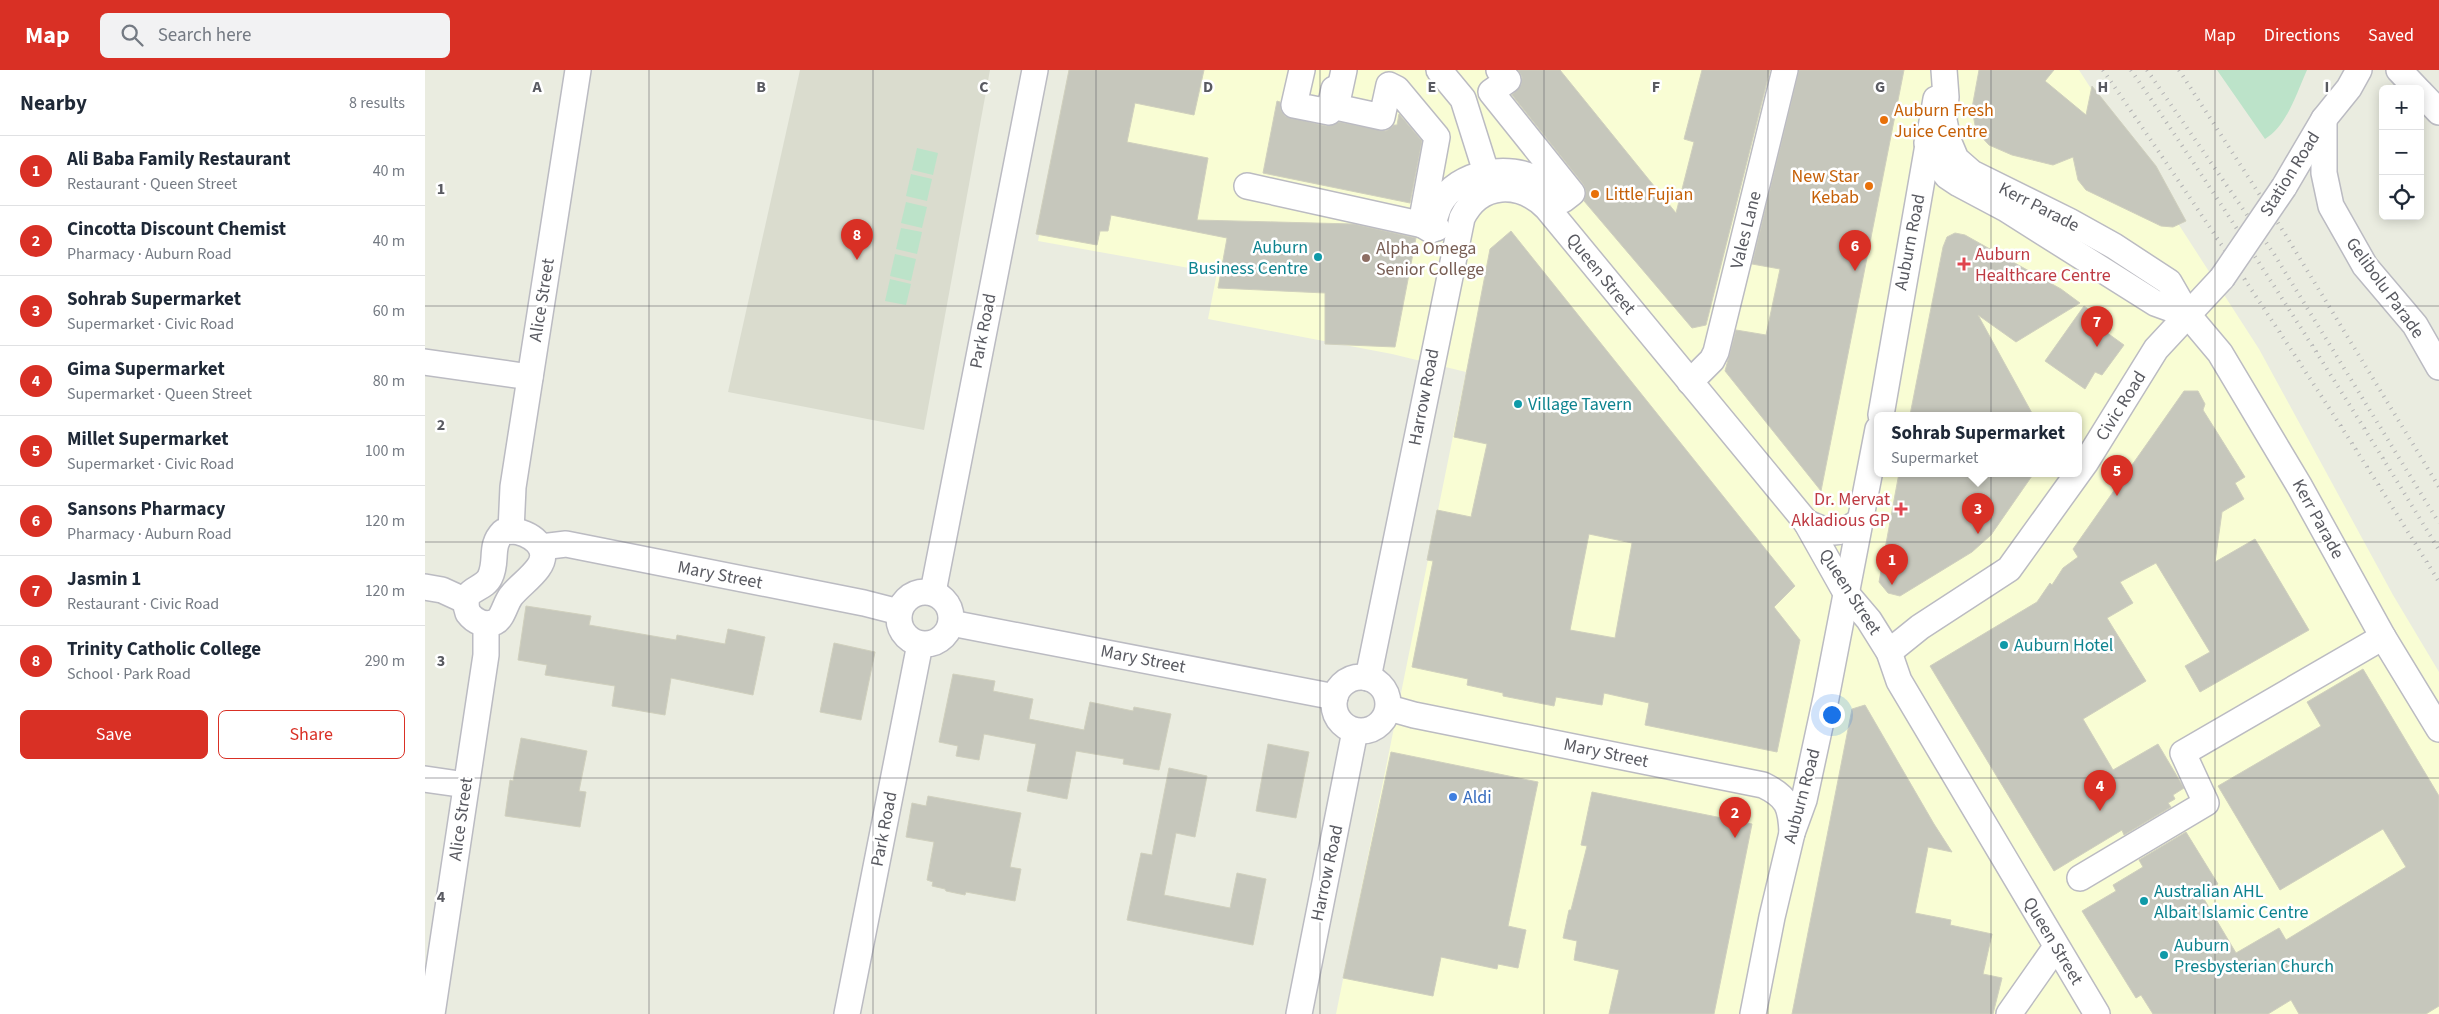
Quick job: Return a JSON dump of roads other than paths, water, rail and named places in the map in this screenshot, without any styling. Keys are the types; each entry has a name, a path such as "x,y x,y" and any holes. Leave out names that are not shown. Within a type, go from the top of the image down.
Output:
{"street":[{"name":"Alice Street","path":"511,531 513,487 577,70"},
{"name":"Park Road","path":"933,592 1035,70"},
{"path":"1302,70 1294,105 1329,112 1339,70"},
{"path":"1344,70 1336,107 1382,117 1389,85 1397,89 1437,138 1426,226"},
{"path":"1439,70 1463,99 1486,172"},
{"path":"1426,226 1441,203 1468,180 1486,172 1504,170 1522,173 1539,180 1563,200 1572,194 1491,92 1508,80 1499,70"},
{"name":"Vales Lane","path":"1690,382 1712,360 1716,352 1785,70"},
{"name":"Auburn Road","path":"1881,412 1900,296 1918,205 1927,142 1943,70"},
{"name":"Kerr Parade","path":"1943,70 1946,97 1944,120 1948,140 1956,159 1971,173 2069,221 2169,282 2188,315 2220,353 2300,487 2383,637 2439,729"},
{"name":"Station Road","path":"2223,278 2284,187 2324,120 2349,88 2359,70"},
{"path":"2399,70 2413,85"},
{"path":"2424,96 2439,112"},
{"name":"Gelibolu Parade","path":"2324,120 2324,173 2331,206 2365,266 2415,325 2439,367"},
{"name":"Kerr Parade","path":"1927,142 1935,161 1947,176 1959,184 2006,208 2155,303 2188,315"},
{"path":"1918,205 1945,187 1959,184"},
{"path":"1247,186 1458,233"},
{"name":"Harrow Road","path":"1368,678 1462,218 1470,204 1478,197 1491,191 1518,189 1530,193 1547,208"},
{"name":"Queen Street","path":"1547,208 1806,522 1846,593 1869,620 1889,652 1899,681 2097,1014"},
{"name":"Civic Road","path":"2082,468 2156,349 2223,278"},
{"path":"425,362 530,377"},
{"name":"Auburn Road","path":"1753,1014 1792,833 1804,800 1874,449"},
{"name":"Civic Road","path":"1889,652 1920,627 2009,569 2075,477"},
{"path":"1806,522 1827,533 1837,533 1846,531 1860,521"},
{"path":"511,531 529,534 541,546 542,559 538,568 512,595 497,620 486,624 471,618 466,607 466,601 471,590 489,579 493,565 495,543 503,532 511,531"},
{"name":"Mary Street","path":"541,546 566,544 864,602 899,612"},
{"path":"425,587 442,590 466,601"},
{"path":"933,592 948,604 951,622 948,632 941,640 931,644 920,644 912,641 901,629 899,612 903,604 916,593 933,592"},
{"name":"Mary Street","path":"951,622 1335,697"},
{"name":"Alice Street","path":"432,1014 486,655 486,624"},
{"path":"2080,878 2206,803 2183,753 2383,637"},
{"name":"Park Road","path":"847,1014 920,644"},
{"path":"1368,678 1377,682 1384,689 1389,698 1389,708 1385,719 1377,727 1367,731 1355,731 1345,727 1338,719 1334,708 1335,697 1342,685 1348,680 1368,678"},
{"name":"Mary Street","path":"1389,708 1414,715 1763,785 1780,793 1785,801 1791,813 1792,833"},
{"name":"Harrow Road","path":"1299,1014 1355,731"},
{"path":"425,779 466,785"},
{"path":"2009,1014 2056,947"}],"railway":[{"path":"2103,70 2274,324 2358,452 2439,582"},
{"path":"2131,70 2288,308 2439,550"},
{"path":"2147,70 2274,254 2439,523"},
{"path":"2179,70 2285,234 2439,487"}],"place":[{"name":"Auburn Fresh Juice Centre","path":"1884,120"},
{"name":"New Star Kebab","path":"1869,186"},
{"name":"Little Fujian","path":"1595,194"},
{"name":"Auburn Business Centre","path":"1318,257"},
{"name":"Alpha Omega Senior College","path":"1366,258"},
{"name":"Trinity Catholic College","path":"857,260"},
{"name":"Auburn Healthcare Centre","path":"1964,264"},
{"name":"Sansons Pharmacy","path":"1855,271"},
{"name":"Jasmin 1","path":"2097,347"},
{"name":"Village Tavern","path":"1518,404"},
{"name":"Millet Supermarket","path":"2117,496"},
{"name":"Dr. Mervat Akladious GP","path":"1901,509"},
{"name":"Sohrab Supermarket","path":"1978,534"},
{"name":"Ali Baba Family Restaurant","path":"1892,585"},
{"name":"Auburn Hotel","path":"2004,645"},
{"name":"Aldi","path":"1453,797"},
{"name":"Gima Supermarket","path":"2100,811"},
{"name":"Cincotta Discount Chemist","path":"1735,838"},
{"name":"Australian AHL Albait Islamic Centre","path":"2144,901"},
{"name":"Auburn Presbysterian Church","path":"2164,955"}]}
